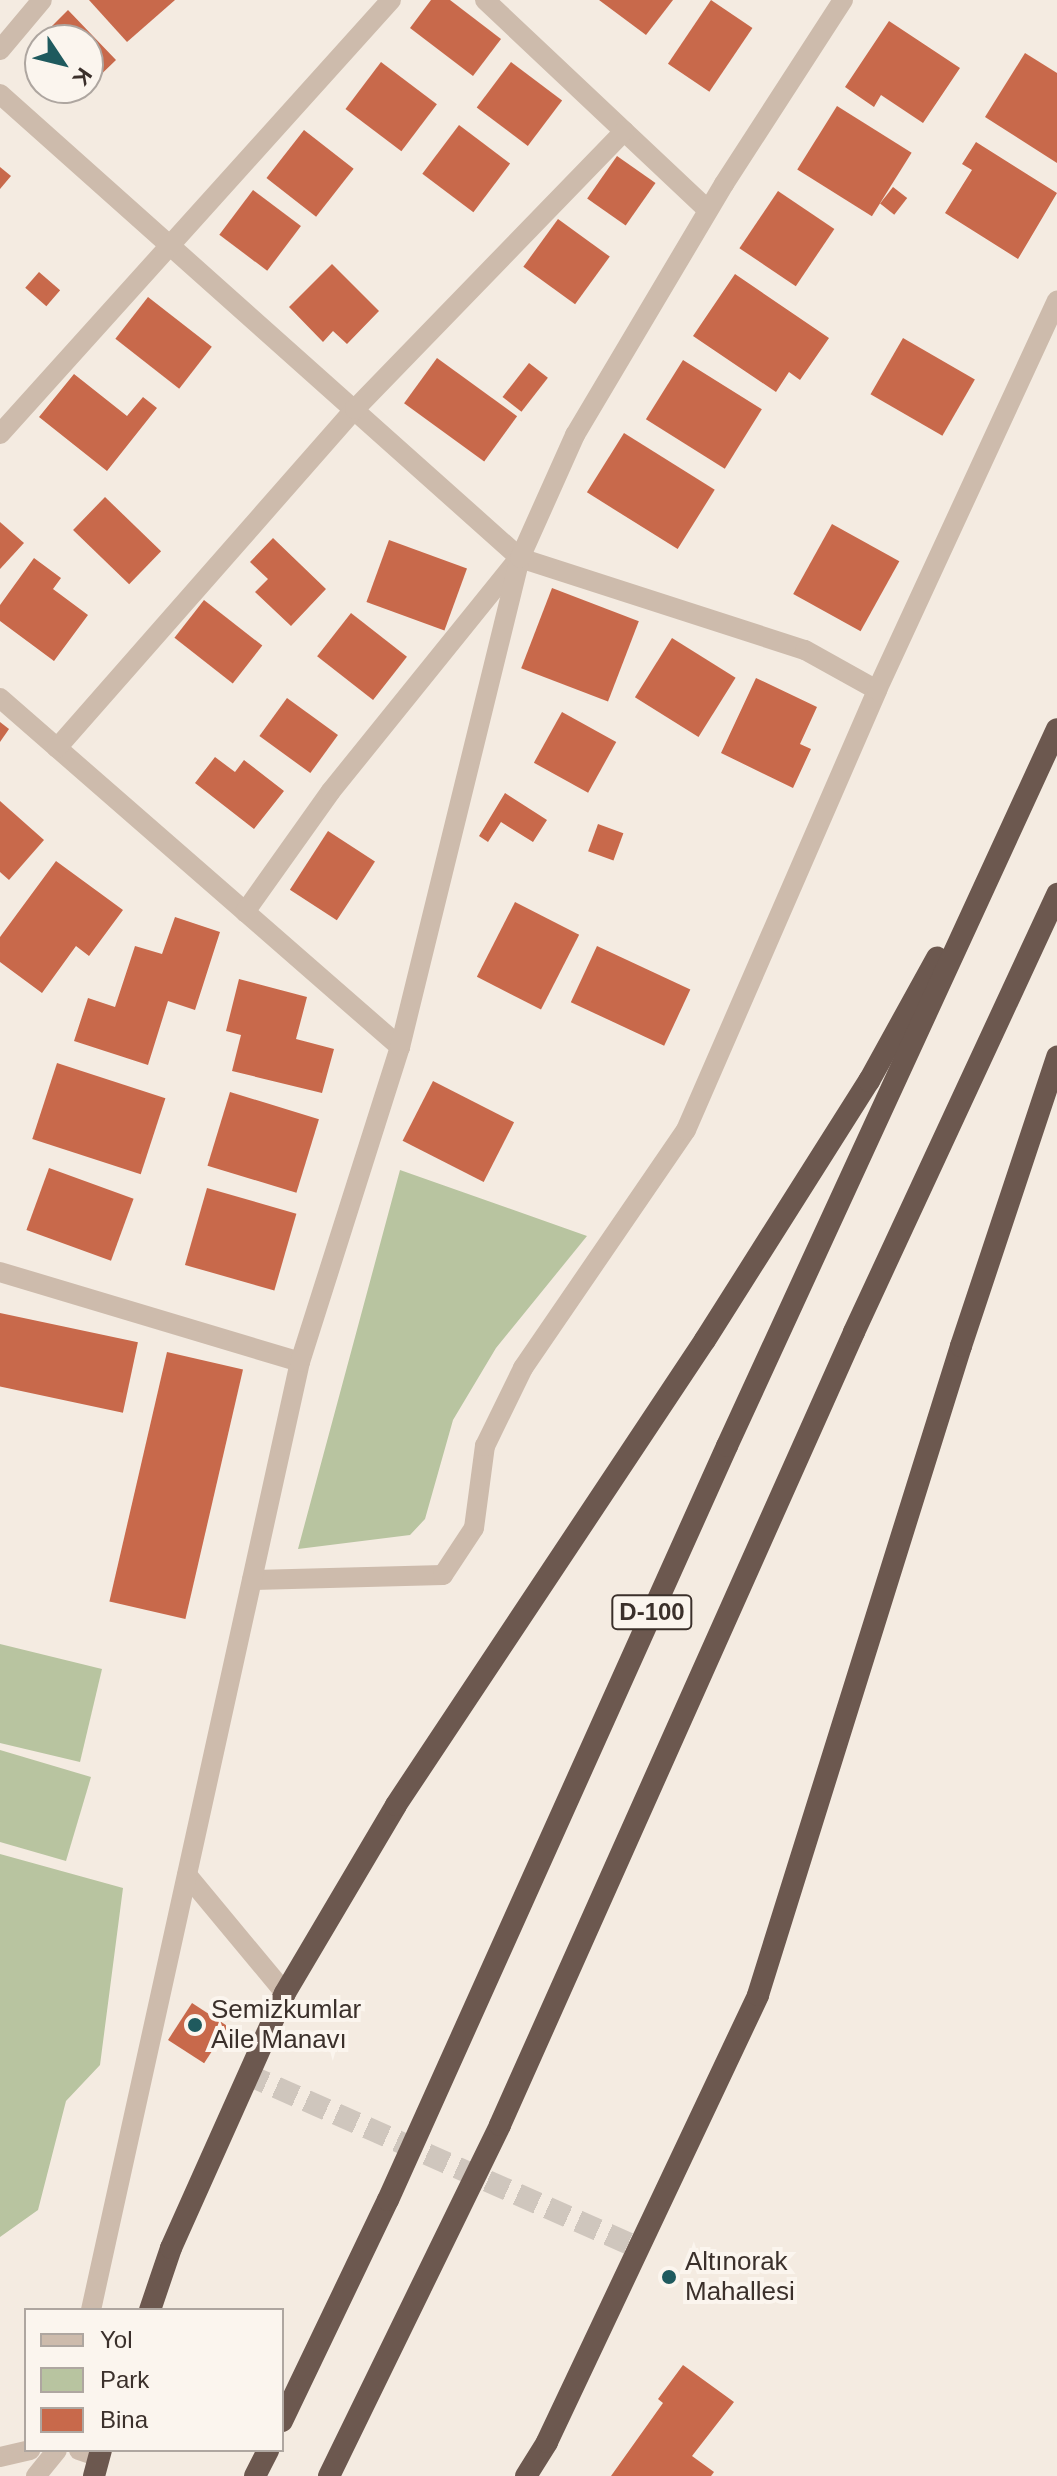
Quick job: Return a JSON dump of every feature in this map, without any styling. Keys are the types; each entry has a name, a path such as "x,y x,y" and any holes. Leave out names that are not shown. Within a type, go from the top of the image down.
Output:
{"highway":[{"name":"D-100","path":"284,2417 388,2200 720,1460 1057,729"},
{"path":"151,2308 171,2248 285,1993 396,1805 705,1340 869,1081 1023,803"},
{"name":"D-100","path":"329,2476 500,2125 854,1332 1057,894"},
{"path":"526,2476 547,2442 758,1995 961,1346 1057,1057"},
{"path":"255,2476 267,2452"}],"street":[{"path":"0,50 42,0"},
{"path":"0,434 391,0"},
{"path":"485,0 708,210"},
{"path":"91,2308 300,1362 400,1047 520,558 575,435 708,210 843,0"},
{"path":"0,94 520,558 805,650 877,690"},
{"path":"57,748 355,409 624,131"},
{"path":"252,1580 443,1575 474,1528 485,1446 523,1368 686,1130 877,690 1057,301"},
{"path":"245,912 331,791 520,558"},
{"path":"0,698 400,1047"},
{"path":"0,1272 300,1362"},
{"path":"187,1875 285,1993"},
{"path":"0,2457 24,2451"},
{"path":"36,2476 55,2452"}],"green space":[{"path":"400,1170 587,1236 496,1348 453,1420 425,1519 410,1535 298,1549"},
{"path":"0,1644 102,1669 80,1762 0,1743"},
{"path":"0,1750 91,1777 66,1861 0,1842"},
{"path":"0,1854 123,1888 100,2065 66,2101 38,2210 0,2237"}],"building":[{"path":"89,0 175,0 127,42"},
{"path":"431,0 450,0 501,39 473,76 410,28"},
{"path":"599,0 673,0 646,35"},
{"path":"711,0 752,28 709,92 668,64"},
{"path":"68,10 81,24 54,24"},
{"path":"889,21 960,68 923,123 881,95 874,107 845,87"},
{"path":"104,48 116,60 104,72"},
{"path":"1025,53 1057,73 1057,163 985,117"},
{"path":"381,62 437,104 401,151 345,109"},
{"path":"511,62 562,101 528,146 477,108"},
{"path":"837,106 912,153 872,216 797,170"},
{"path":"459,125 510,164 473,212 422,174"},
{"path":"304,130 354,169 316,217 266,178"},
{"path":"976,142 1057,193 1018,259 945,213 972,170 962,164"},
{"path":"617,156 656,183 626,226 587,199"},
{"path":"0,167 11,176 0,189"},
{"path":"893,187 907,198 894,215 880,204"},
{"path":"253,190 301,226 267,271 219,235"},
{"path":"778,191 834,229 796,286 739,248"},
{"path":"558,219 610,257 575,304 523,267"},
{"path":"332,264 379,311 347,344 333,331 323,342 289,307"},
{"path":"39,272 60,290 46,306 25,288"},
{"path":"735,274 829,338 800,380 789,372 776,392 693,336"},
{"path":"148,297 212,347 179,389 115,339"},
{"path":"903,338 975,380 942,436 870,394"},
{"path":"437,358 517,416 484,461 404,403"},
{"path":"683,360 762,409 725,469 646,419"},
{"path":"529,363 548,378 521,412 503,397"},
{"path":"74,374 127,416 143,397 157,408 107,471 39,417"},
{"path":"624,433 715,490 678,549 587,492"},
{"path":"105,497 161,551 129,584 73,530"},
{"path":"0,522 24,543 0,569"},
{"path":"832,524 899,561 861,631 793,594"},
{"path":"273,538 326,589 291,626 255,592 268,579 250,562"},
{"path":"389,540 467,568 444,630 366,602"},
{"path":"34,558 61,578 53,589 88,615 54,661 0,621 0,605"},
{"path":"552,588 639,621 608,702 521,668"},
{"path":"204,600 262,646 233,683 174,638"},
{"path":"351,613 407,657 373,700 317,656"},
{"path":"672,638 736,678 699,737 635,697"},
{"path":"756,678 817,707 800,744 811,749 793,788 721,753"},
{"path":"287,698 338,735 310,773 259,736"},
{"path":"562,712 616,742 588,793 534,763"},
{"path":"0,722 9,729 0,742"},
{"path":"215,757 235,772 244,760 284,791 254,829 195,783"},
{"path":"505,793 547,820 533,842 501,822 488,842 479,836"},
{"path":"0,801 44,840 9,880 0,872"},
{"path":"598,824 623,833 613,860 588,851"},
{"path":"328,831 375,861 337,920 290,890"},
{"path":"56,861 123,910 89,956 76,946 42,993 0,962 0,937"},
{"path":"515,902 579,935 541,1010 477,977"},
{"path":"175,917 220,932 195,1010 168,1001 148,1065 74,1041 88,998 115,1007 135,946 162,954"},
{"path":"597,946 690,990 664,1046 571,1002"},
{"path":"239,979 307,997 296,1039 334,1049 322,1093 232,1071 241,1035 226,1031"},
{"path":"57,1063 165,1098 141,1174 32,1139"},
{"path":"433,1081 514,1122 484,1182 403,1141"},
{"path":"230,1092 319,1119 296,1193 207,1166"},
{"path":"49,1168 134,1199 111,1261 26,1230"},
{"path":"207,1188 296,1214 274,1291 185,1265"},
{"path":"0,1313 138,1342 123,1413 0,1387"},
{"path":"167,1352 243,1370 185,1619 109,1601"},
{"path":"192,2003 228,2026 204,2063 168,2040"},
{"path":"683,2365 734,2402 692,2456 714,2472 711,2476 611,2476 663,2403 658,2399"}],"tunnel":[{"path":"246,2074 637,2247"}],"place":[{"name":"Semizkumlar Aile Manavı","path":"195,2025"},
{"name":"Altınorak Mahallesi","path":"669,2277"}]}
